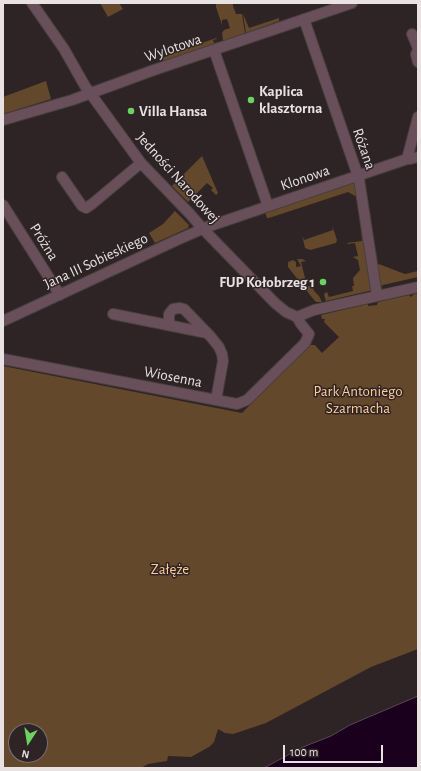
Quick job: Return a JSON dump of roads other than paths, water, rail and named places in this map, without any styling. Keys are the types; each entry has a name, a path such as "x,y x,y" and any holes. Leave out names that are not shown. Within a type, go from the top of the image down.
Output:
{"street":[{"name":"Jedności Narodowej","path":"32,3 64,49 90,94 140,163 283,310 297,317 309,334"},
{"name":"Wylotowa","path":"3,120 90,94 352,3"},
{"name":"Różana","path":"304,19 361,187 377,294"},
{"path":"412,34 418,48 416,54 418,62"},
{"path":"214,50 268,206"},
{"path":"407,159 418,117"},
{"name":"Klonowa","path":"203,229 407,159 410,160 418,157"},
{"path":"62,177 82,206 86,208 140,163"},
{"name":"Próżna","path":"3,205 60,295"},
{"name":"Jana III Sobieskiego","path":"3,321 203,229"},
{"path":"297,317 314,310 377,294 418,287"},
{"path":"148,321 173,309 180,308 216,342 222,354 223,361 216,400"},
{"path":"173,309 168,318 169,322 176,327"},
{"path":"113,314 207,333"},
{"path":"176,327 187,323 189,315"},
{"name":"Wiosenna","path":"3,359 237,404 247,400 305,343 309,334"}],"place":[{"name":"Kaplica klasztorna","path":"251,100"},
{"name":"Villa Hansa","path":"131,111"},
{"name":"FUP Kołobrzeg 1","path":"323,282"}],"park label":[{"name":"Park Antoniego Szarmacha","path":"358,400"},
{"name":"Załęże","path":"170,569"}]}
